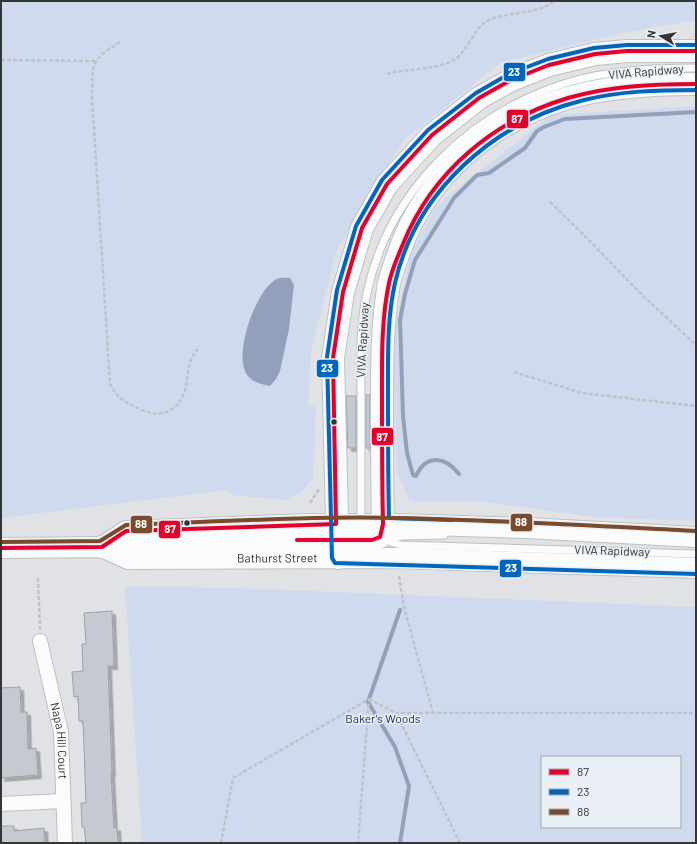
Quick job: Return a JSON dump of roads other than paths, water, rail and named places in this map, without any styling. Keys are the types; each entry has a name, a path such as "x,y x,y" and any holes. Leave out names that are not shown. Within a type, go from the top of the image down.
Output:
{"main road":[{"path":"337,541 333,358 343,292 362,228 387,184 432,135 479,98 510,80 549,65 596,54 627,51 696,51"},
{"path":"375,532 382,329 389,281 404,236 419,207 442,176 463,156 507,124 536,109 570,97 606,90 639,86 696,84"},
{"path":"337,541 375,532 526,528 696,537"},
{"path":"1,548 139,546 203,541 337,541 696,568"}],"street":[{"name":"Napa Hill Court","path":"40,641 61,732 65,843"},
{"path":"1,804 63,801"}],"lane":[{"name":"VIVA Rapidway","path":"696,68 665,68 617,72 573,81 519,102 472,131 441,157 412,190 392,221 377,258 367,292 362,327 361,350 375,532 401,546 696,554"},
{"path":"468,534 526,528"},
{"path":"375,532 402,536 454,535"}],"waterway":[{"path":"459,474 448,464 436,460 425,464 416,476 413,475 407,453 403,416 400,320 405,294 415,260 454,198 477,175 489,173 525,148 537,131 565,119 696,112"},
{"path":"400,610 368,702 395,747 409,786 400,843"}],"park label":[{"name":"Baker's Woods","path":"383,719"}]}
